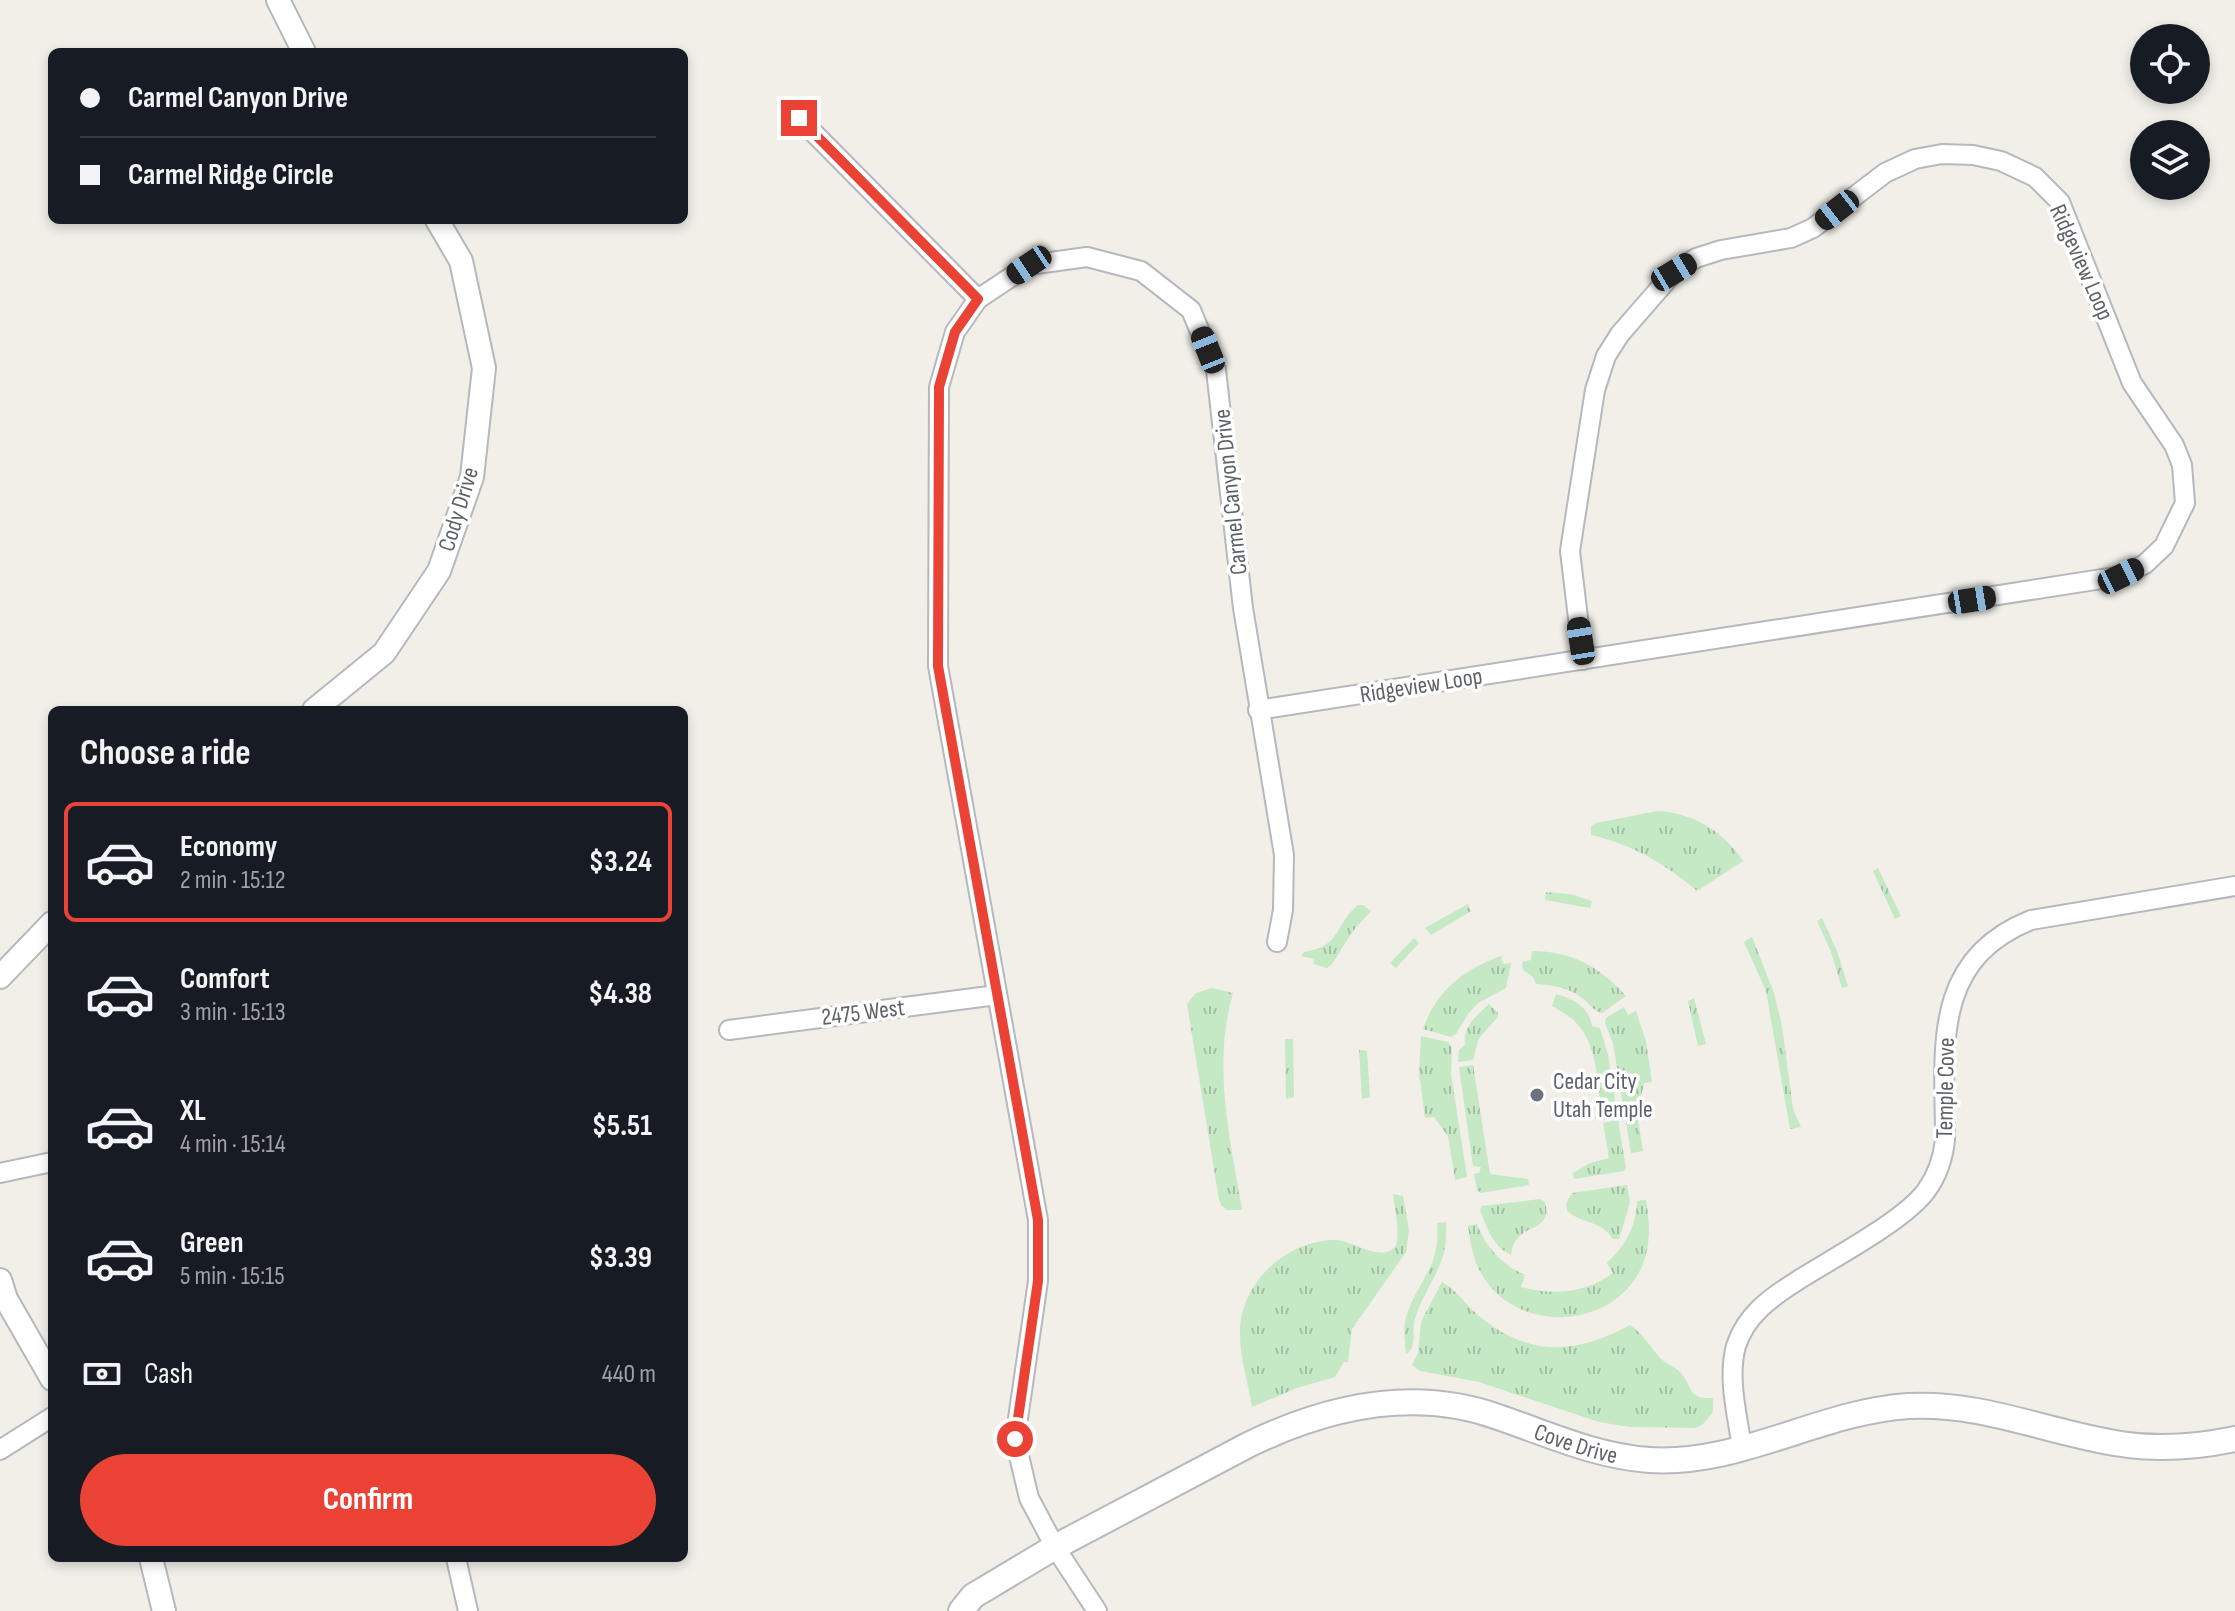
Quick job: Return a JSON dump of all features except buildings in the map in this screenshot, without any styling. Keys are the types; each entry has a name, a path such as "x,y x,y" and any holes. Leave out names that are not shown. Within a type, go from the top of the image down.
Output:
{"main road":[{"name":"Cove Drive","path":"961,1611 973,1596 1055,1547 1273,1433 1328,1414 1376,1405 1416,1401 1470,1408 1595,1452 1673,1460 1718,1455 1858,1414 1919,1406 1984,1411 2099,1440 2144,1446 2192,1446 2235,1439"}],"street":[{"path":"278,0 302,48"},
{"path":"799,118 978,299"},
{"name":"Ridgeview Loop","path":"1258,710 1583,660 2121,576 2145,564 2164,546 2185,503 2182,465 2174,445 2132,383 2060,202 2035,177 2001,161 1973,155 1942,154 1915,159 1885,173 1813,228 1791,238 1721,250 1696,258 1674,272 1620,334 1606,356 1595,390 1570,551 1583,660"},
{"name":"Cody Drive","path":"319,706 384,653 439,571 472,477 484,368 461,261 439,224"},
{"name":"Carmel Canyon Drive","path":"1097,1611 1055,1547 1029,1498 1015,1439 1038,1281 1038,1220 938,666 939,387 955,332 978,299 1029,265 1087,257 1141,271 1191,310 1216,370 1243,608 1284,855 1283,910 1277,942"},
{"name":"Temple Cove","path":"1742,1449 1733,1364 1739,1339 1750,1319 1770,1298 1909,1209 1934,1179 1945,1140 1948,1013 1953,994 1973,959 2001,934 2031,920 2235,886"},
{"path":"3,970 48,927"},
{"name":"2475 West","path":"729,1030 997,995"},
{"path":"0,1173 48,1163"},
{"path":"0,1280 6,1299 48,1372"},
{"path":"0,1450 48,1420"},
{"path":"152,1562 164,1611"},
{"path":"457,1562 468,1611"}],"green space":[{"path":"1658,811 1683,815 1706,826 1726,841 1743,861 1697,891 1647,856 1591,835 1591,826 1596,823"},
{"path":"1878,868 1901,916 1895,919 1873,871"},
{"path":"1546,892 1570,894 1592,901 1590,908 1545,900"},
{"path":"1468,904 1471,911 1431,935 1425,928"},
{"path":"1358,905 1371,911 1353,931 1332,964 1327,968 1313,964 1314,959 1301,956 1331,940"},
{"path":"1822,918 1848,986 1842,988 1817,921"},
{"path":"1752,937 1774,993 1782,1026 1793,1109 1801,1127 1790,1129 1766,991 1744,942"},
{"path":"1414,938 1419,943 1396,968 1390,963"},
{"path":"1532,951 1560,954 1584,963 1606,977 1626,996 1602,1013 1570,991 1536,984 1533,977 1523,970 1522,962 1531,960"},
{"path":"1501,956 1503,964 1511,963 1506,988 1478,1003 1451,1037 1423,1029 1435,1003 1453,983"},
{"path":"1212,988 1233,993 1227,1020 1223,1074 1228,1129 1242,1210 1227,1210 1219,1200 1187,1004 1196,993"},
{"path":"1556,994 1580,1005 1588,1014 1592,1026 1600,1028 1608,1055 1617,1114 1602,1117 1590,1045 1575,1022 1552,1006"},
{"path":"1694,998 1706,1044 1698,1046 1688,1001"},
{"path":"1489,1004 1498,1017 1479,1038 1473,1060 1458,1062 1468,1027"},
{"path":"1624,1007 1628,1015 1636,1011 1646,1041 1652,1082 1644,1083 1637,1114 1643,1151 1631,1153 1613,1044 1605,1023 1606,1018"},
{"path":"1421,1036 1448,1042 1452,1048 1451,1074 1467,1177 1455,1180 1448,1136 1434,1117 1425,1118 1419,1073"},
{"path":"1285,1039 1293,1039 1294,1097 1286,1099"},
{"path":"1359,1050 1367,1051 1370,1097 1362,1099"},
{"path":"1473,1065 1490,1174 1528,1179 1529,1185 1481,1193 1477,1190 1474,1174 1479,1173 1481,1167 1473,1166 1459,1067"},
{"path":"1618,1120 1624,1171 1574,1179 1573,1173 1590,1163 1609,1158 1603,1123"},
{"path":"1627,1185 1630,1203 1619,1239 1613,1239 1603,1228 1567,1211 1566,1203 1572,1193"},
{"path":"1393,1194 1403,1196 1409,1230 1406,1252 1352,1329 1348,1362 1344,1362 1335,1377 1297,1388 1252,1407 1240,1334 1242,1316 1257,1282 1283,1257 1317,1242 1335,1240 1373,1252 1388,1252 1396,1244"},
{"path":"1540,1199 1545,1202 1545,1218 1519,1236 1511,1255 1505,1252 1488,1230 1480,1210 1482,1206"},
{"path":"1646,1200 1649,1233 1642,1266 1628,1288 1610,1303 1588,1313 1564,1317 1540,1315 1517,1307 1497,1293 1476,1262 1468,1226 1477,1224 1496,1255 1525,1275 1521,1287 1557,1292 1592,1285 1613,1273 1607,1263 1629,1235 1637,1201"},
{"path":"1446,1222 1441,1263 1420,1306 1414,1324 1412,1347 1406,1354 1406,1317 1436,1251 1437,1223"},
{"path":"1442,1282 1479,1316 1516,1339 1534,1345 1571,1346 1610,1335 1630,1325 1660,1358 1681,1373 1695,1395 1713,1398 1713,1412 1702,1425 1695,1428 1630,1427 1599,1422 1479,1382 1420,1371 1412,1365 1418,1353 1421,1322"}],"place":[{"name":"Cedar City Utah Temple","path":"1537,1095"}],"route":[{"path":"799,118 978,299 955,332 939,387 938,666 1038,1220 1038,1281 1015,1439"}]}
